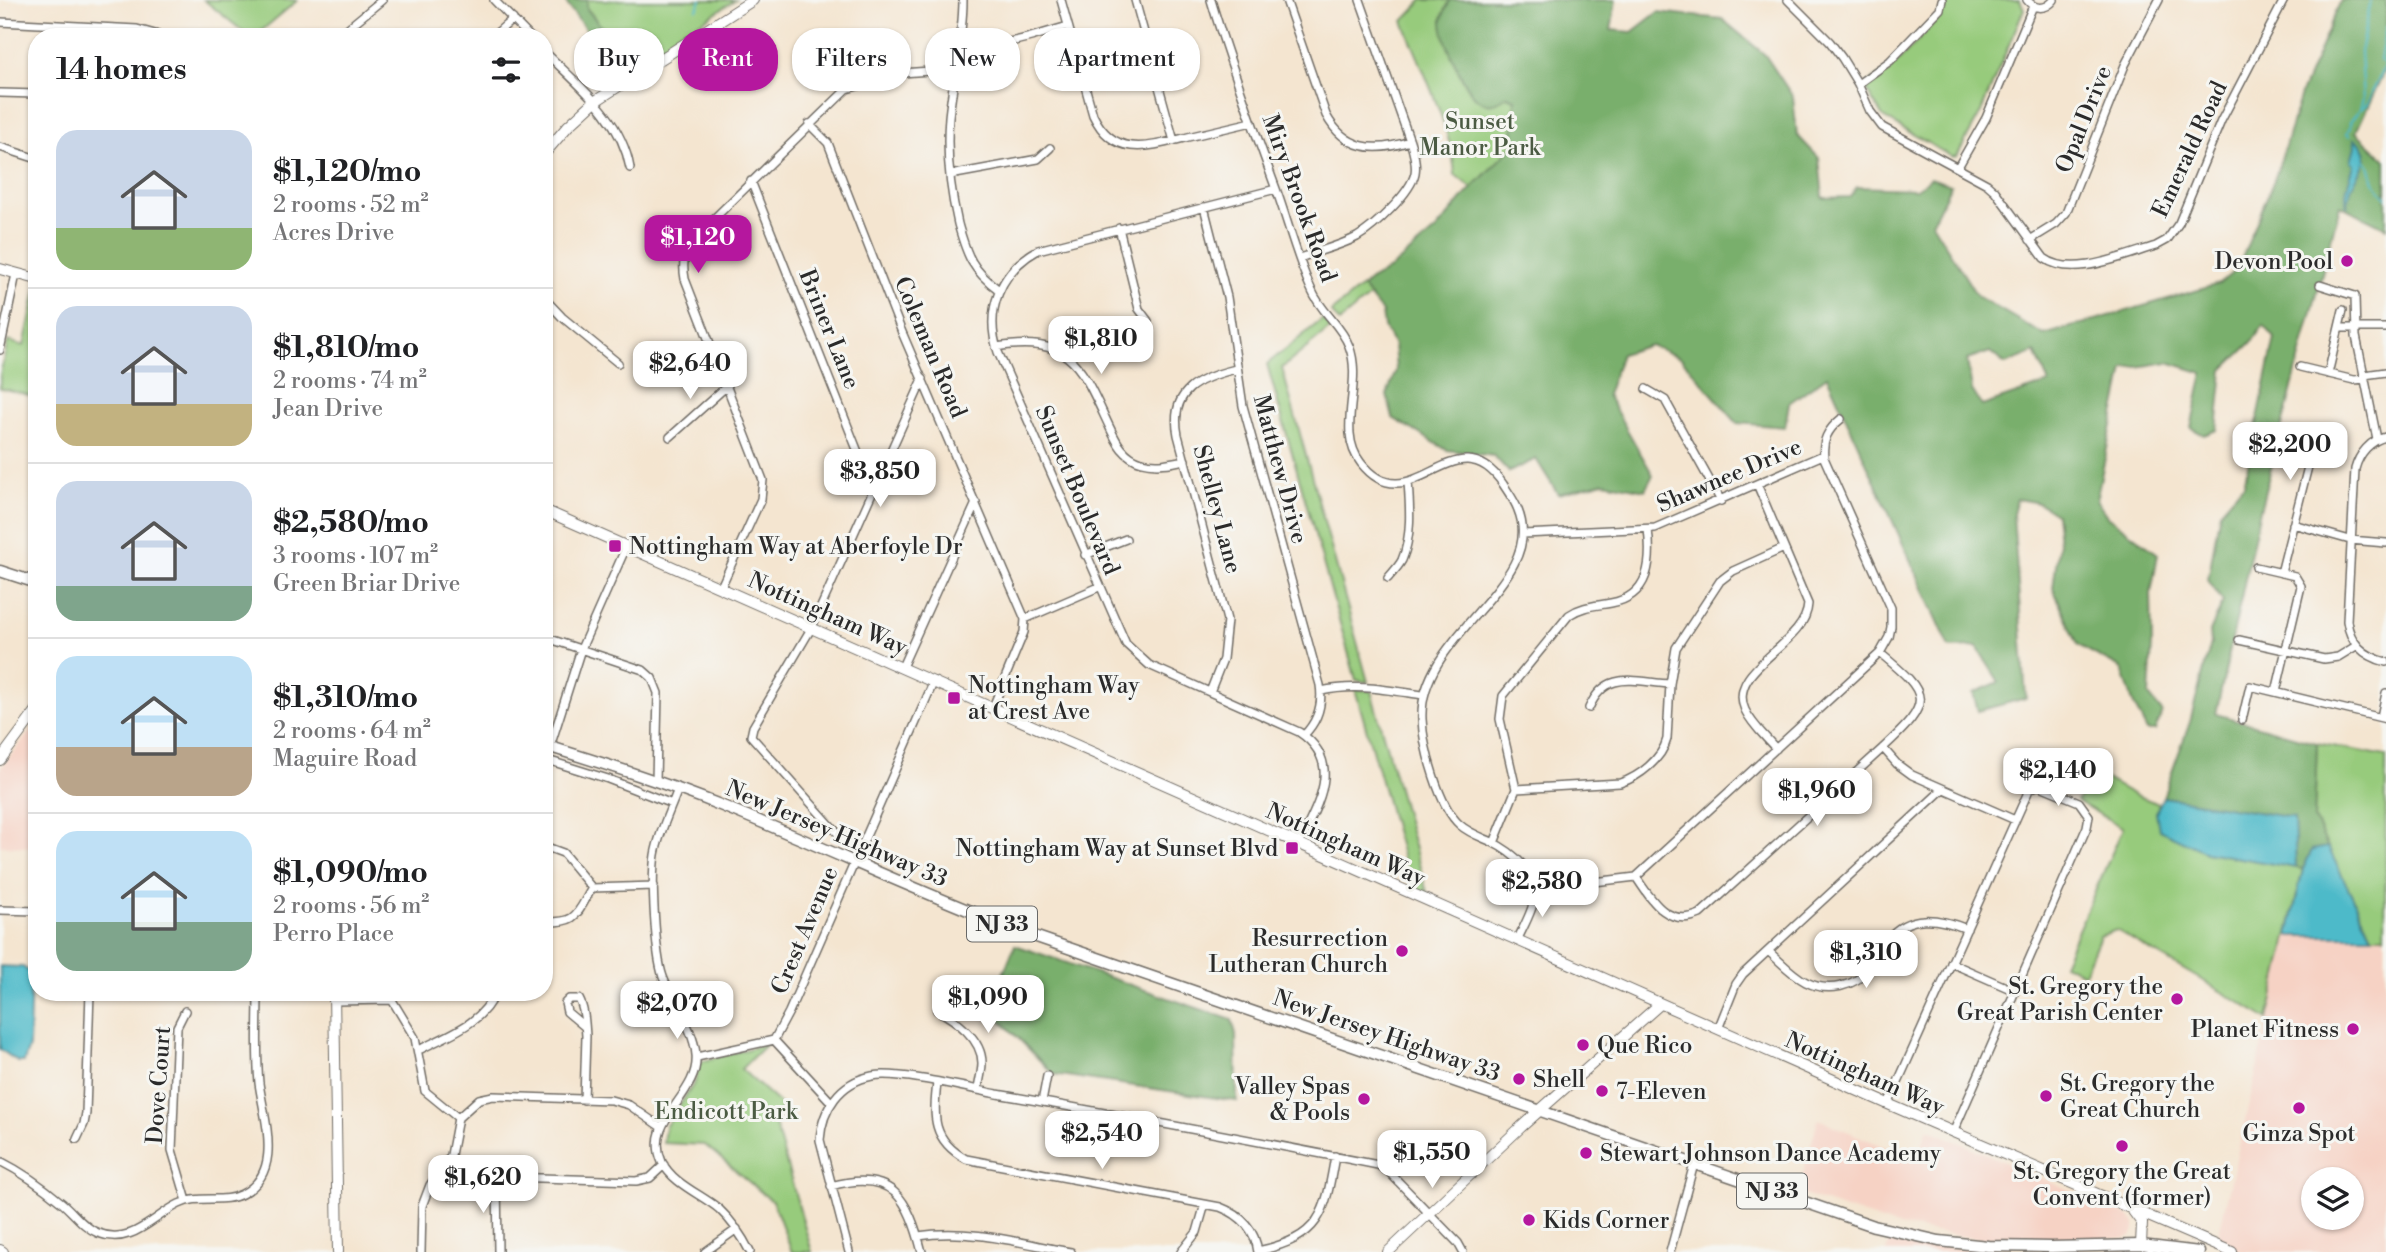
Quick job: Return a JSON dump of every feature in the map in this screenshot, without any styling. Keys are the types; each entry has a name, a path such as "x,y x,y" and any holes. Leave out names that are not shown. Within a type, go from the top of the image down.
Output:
{"main road":[{"path":"0,571 28,580"},
{"name":"New Jersey Highway 33","path":"553,748 678,789 855,859 924,894 1028,934 1874,1226 1939,1241 2018,1248 2141,1245 2199,1252"}],"street":[{"path":"348,28 382,0"},
{"path":"494,0 522,28"},
{"path":"553,143 568,125 594,102 752,0"},
{"path":"961,28 963,0"},
{"path":"1061,0 1093,115 1102,130 1116,141 1133,147 1151,146 1252,121"},
{"path":"1135,0 1174,141"},
{"name":"Miry Brook Road","path":"1211,0 1311,290 1345,337 1352,356 1354,373 1350,433 1353,451 1363,467 1377,477 1394,482 1408,482"},
{"path":"1286,0 1326,114 1336,130 1351,142 1368,147 1387,148 1410,141"},
{"path":"1300,258 1357,236 1404,194 1415,173 1415,158 1410,141 1360,0"},
{"path":"1858,84 1889,61 1940,9 1942,0"},
{"path":"2027,0 2033,6 2046,7 2054,0"},
{"name":"Opal Drive","path":"2030,240 2056,225 2066,213 2125,65 2159,0"},
{"name":"Emerald Road","path":"1792,1 1830,42 1882,127 1958,167 1996,191 2043,258 2053,265 2071,268 2151,248 2167,240 2179,223 2221,121 2284,0"},
{"path":"1958,167 1986,118 2033,6"},
{"path":"502,28 513,19"},
{"path":"0,22 117,28"},
{"path":"1020,41 1068,26"},
{"path":"553,60 615,126 627,150 630,167"},
{"path":"720,586 761,499 762,472 685,279 683,262 693,239 839,94 854,86 909,72 925,73"},
{"path":"953,91 948,139 956,216 969,259 981,276 999,290"},
{"path":"0,93 28,94"},
{"name":"Coleman Road","path":"809,124 828,143 923,379 1025,619"},
{"path":"0,147 28,156"},
{"path":"950,175 1038,159 1050,148"},
{"name":"Briner Lane","path":"751,181 873,491"},
{"name":"Sunset Boulevard","path":"1276,190 1038,250 1013,268 999,290 993,312 993,334 996,347 1099,587 1121,636 1133,653 1149,665 1304,735"},
{"name":"Matthew Drive","path":"1204,207 1228,307 1243,407 1321,691"},
{"path":"1119,228 1139,309 1148,321"},
{"path":"0,269 28,277"},
{"path":"0,350 16,274"},
{"path":"2320,285 2355,296 2355,328 2382,438 2362,454 2355,469 2347,621 2348,630 2356,646 2369,656 2386,662"},
{"path":"553,308 618,363"},
{"path":"2328,374 2343,310"},
{"path":"2339,328 2386,328"},
{"path":"996,347 1029,343 1059,351 1076,363 1083,372 1117,443 1128,455 1144,463 1154,464 1185,460"},
{"path":"2300,367 2354,380 2386,372"},
{"name":"Shelley Lane","path":"1210,692 1226,647 1227,620 1176,418 1184,395 1202,379 1236,369"},
{"path":"855,859 751,736 752,727 812,627 923,379"},
{"path":"670,437 728,385"},
{"path":"1646,389 1665,400 1721,501"},
{"path":"1535,890 1636,877 1880,653 1889,637 1891,608 1824,455 1828,433 1841,419"},
{"path":"2283,439 2336,452"},
{"path":"2281,573 2313,447"},
{"name":"Shawnee Drive","path":"1523,534 1648,529 1665,525 1824,455"},
{"path":"1388,578 1401,560 1405,547 1410,515 1408,482 1423,478 1457,460 1482,463 1495,473 1514,501 1522,520 1521,551 1513,568 1440,657 1429,676 1423,695 1423,732 1441,797 1458,824 1476,836 1494,843 1521,865 1533,880 1533,903 1517,940"},
{"path":"1758,484 1807,597 1806,618 1750,675 1743,689 1750,718 1776,749"},
{"path":"902,667 976,503"},
{"name":"Nottingham Way","path":"553,514 1953,1133 2232,1252"},
{"path":"2293,524 2350,540 2386,543"},
{"path":"1494,843 1517,789 1500,719 1503,696 1569,615 1581,608 1622,600 1637,590 1650,565 1648,529"},
{"path":"1085,555 1126,539"},
{"path":"553,729 581,649 627,545"},
{"path":"1517,789 1613,784 1634,778 1657,758 1665,747 1676,648 1720,581 1733,571 1784,548"},
{"path":"2256,567 2295,576 2301,586 2276,692"},
{"path":"993,707 1024,632 1025,619 1099,587"},
{"path":"2239,639 2331,659 2356,646"},
{"path":"553,640 643,670 655,683 658,693 656,781"},
{"path":"1636,877 1663,913 1684,919 1700,914 1883,748 1911,722 1919,702 1913,682 1880,653"},
{"name":"Crest Avenue","path":"774,1040 789,1012 934,681"},
{"path":"1590,709 1598,691 1609,683 1621,681 1670,684"},
{"path":"1299,844 1321,797 1325,781 1321,755 1304,735 1317,717 1321,691 1363,686 1423,695"},
{"path":"2242,720 2250,686 2384,718 2386,693"},
{"path":"0,760 28,722"},
{"path":"1883,748 1904,770 2015,820"},
{"path":"553,762 673,804"},
{"path":"1888,1104 2029,790 2038,785 2079,802 2089,816 2087,828 1953,1133"},
{"path":"678,789 657,848 654,886 659,964 667,988 694,1043 696,1058 691,1082 661,1127 658,1144 664,1166 719,1209 737,1229 750,1252"},
{"path":"1718,1029 1736,984 1942,789"},
{"path":"553,849 563,853 592,888"},
{"path":"592,888 654,886"},
{"path":"553,922 564,923 572,919 592,888"},
{"path":"0,910 28,911"},
{"path":"1768,951 1806,982 1831,988 1850,984 1865,973 1891,936 1906,924 1934,919 1967,929"},
{"path":"1951,963 2015,991"},
{"path":"77,1139 86,1113 90,1001"},
{"path":"0,1161 23,1173 59,1200 92,1230 108,1236 136,1232 180,1203 236,1196 256,1183 267,1164 267,1121 260,1084 258,1001"},
{"path":"334,1001 338,1252"},
{"path":"398,1001 419,1049 425,1091 458,1118"},
{"path":"419,1049 474,1021 490,1001"},
{"path":"1388,1252 1660,1003"},
{"path":"937,1010 950,1017 979,1048 982,1062 978,1090"},
{"name":"Dove Court","path":"185,1011 177,1027 172,1150 187,1201"},
{"path":"584,1100 585,1027"},
{"path":"696,1058 774,1040 831,1102"},
{"path":"849,1252 820,1140 822,1121 831,1102 846,1087 872,1076 890,1075 1335,1156 1384,1168 1430,1213 1463,1252"},
{"path":"1042,1102 1047,1076"},
{"path":"937,1083 934,1108 936,1126 945,1143 966,1159 1220,1207 1238,1216 1251,1229 1258,1251 1289,1242 1312,1226 1327,1199 1335,1156"},
{"path":"421,1252 422,1206 430,1185 447,1163 454,1146 458,1118 471,1104 486,1097 611,1100 629,1105 661,1127"},
{"path":"447,1163 466,1174 497,1177 636,1181 650,1178 664,1166"},
{"path":"1670,1252 1694,1164"},
{"path":"497,1177 498,1252"},
{"path":"831,1185 860,1180 887,1187 907,1206 922,1252"},
{"path":"1181,1252 1197,1231 1205,1204"},
{"path":"2133,1211 2142,1223 2141,1245"},
{"path":"705,1252 737,1229"},
{"path":"918,1237 967,1233 1071,1252"}],"shaded area":[{"path":"28,734 28,847 0,846 0,769"},
{"path":"2288,936 2385,936 2386,1252 2244,1252 2217,1241"},
{"path":"1818,1119 1916,1160 1928,1129 2129,1216 2135,1223 2135,1228 2131,1236 2125,1238 2041,1241 1978,1239 1894,1225 1798,1193"},
{"path":"1891,1236 1924,1243 1980,1252 1886,1252"}],"green space":[{"path":"204,0 298,0 265,28 239,28"},
{"path":"564,0 587,0 587,9 602,28 584,28"},
{"path":"587,0 735,0 692,28 678,28 678,37 664,46 664,28 602,28 587,9"},
{"name":"Sunset Manor Park","path":"1423,0 1450,0 1442,18 1457,66 1476,96 1486,103 1506,96 1515,98 1513,146 1472,188 1455,175 1442,118 1403,21"},
{"path":"1450,0 1616,0 1611,30 1632,32 1658,12 1722,19 1765,55 1793,97 1797,135 1819,158 1823,198 1850,197 1857,187 1916,189 1931,178 1951,185 1932,223 1977,296 2044,335 2219,284 2238,268 2276,175 2302,91 2341,0 2386,0 2386,67 2356,132 2386,160 2386,228 2340,205 2260,510 2216,714 2317,743 2314,819 2328,847 2312,850 2303,869 2296,868 2294,818 2163,797 2190,722 2211,643 2210,632 2223,602 2208,580 2220,511 2244,484 2275,338 2264,325 2251,343 2223,370 2217,430 2204,435 2191,428 2203,373 2168,362 2124,369 2096,500 2107,516 2158,554 2151,593 2149,696 2162,712 2155,731 2147,731 2134,705 2122,669 2078,645 2053,588 2059,542 2056,514 2039,503 2017,499 2013,514 2026,698 1978,711 1973,693 1999,682 1977,647 1950,648 1827,376 1789,403 1785,427 1737,423 1681,358 1650,345 1621,354 1607,395 1653,475 1645,490 1604,482 1558,494 1536,459 1509,472 1494,456 1447,450 1393,418 1387,395 1396,370 1394,345 1384,327 1382,312 1362,287 1390,269 1436,230 1513,146 1515,99 1507,96 1496,102 1485,103 1477,99 1454,62 1442,20","holes":["1990,352 2005,364 2035,352 2049,383 1982,406 1972,390 1967,360"]},
{"path":"1948,0 2020,0 2024,9 1980,114 1957,156 1952,157 1883,117 1865,88 1891,68 1914,45"},
{"path":"1362,287 1370,296 1339,322 1331,312"},
{"path":"1323,319 1331,328 1282,368 1368,682 1356,680 1267,364"},
{"path":"28,328 28,395 0,388 0,375 8,341 24,346"},
{"path":"1355,689 1371,691 1428,896 1411,887"},
{"path":"2317,743 2386,756 2385,936 2372,936 2314,820"},
{"path":"2097,774 2131,793 2159,804 2156,812 2206,852 2303,869 2268,1019 2116,930 2100,936 2084,973 2063,964 2123,828 2077,801"},
{"path":"1015,945 1232,1020 1236,1034 1237,1101 1053,1074 989,1008"},
{"name":"Endicott Park","path":"766,1044 741,1069 781,1105 775,1124 812,1252 792,1252 773,1202 705,1145 663,1143 665,1127 695,1082 700,1062"}],"water":[{"path":"2354,139 2361,144 2366,155 2352,186 2347,207 2347,189 2354,164 2351,161"},
{"path":"2163,797 2294,818 2296,868 2206,852 2159,830 2156,812"},
{"path":"2328,847 2372,936 2288,936 2303,869 2312,850"},
{"path":"0,966 23,967 28,971 28,1001 30,1001 29,1046 24,1062 18,1062 0,1049"}],"waterway":[{"path":"697,9 701,0"},
{"path":"2350,136 2347,133 2350,122 2360,109 2363,99 2360,52 2371,0"},
{"path":"2361,109 2367,104 2385,65 2380,60 2386,27"},
{"path":"2365,160 2374,182 2386,197"}],"place":[{"name":"Devon Pool","path":"2347,261"},
{"name":"Nottingham Way at Aberfoyle Dr","path":"615,546"},
{"name":"Nottingham Way at Crest Ave","path":"954,698"},
{"name":"Nottingham Way at Sunset Blvd","path":"1292,848"},
{"name":"Resurrection Lutheran Church","path":"1402,951"},
{"name":"St. Gregory the Great Parish Center","path":"2177,999"},
{"name":"Planet Fitness","path":"2353,1029"},
{"name":"Que Rico","path":"1583,1045"},
{"name":"Shell","path":"1519,1079"},
{"name":"7-Eleven","path":"1602,1091"},
{"name":"St. Gregory the Great Church","path":"2046,1096"},
{"name":"Valley Spas & Pools","path":"1364,1099"},
{"name":"Ginza Spot","path":"2299,1108"},
{"name":"St. Gregory the Great Convent (former)","path":"2122,1146"},
{"name":"Stewart Johnson Dance Academy","path":"1586,1153"},
{"name":"Kids Corner","path":"1529,1220"}]}
